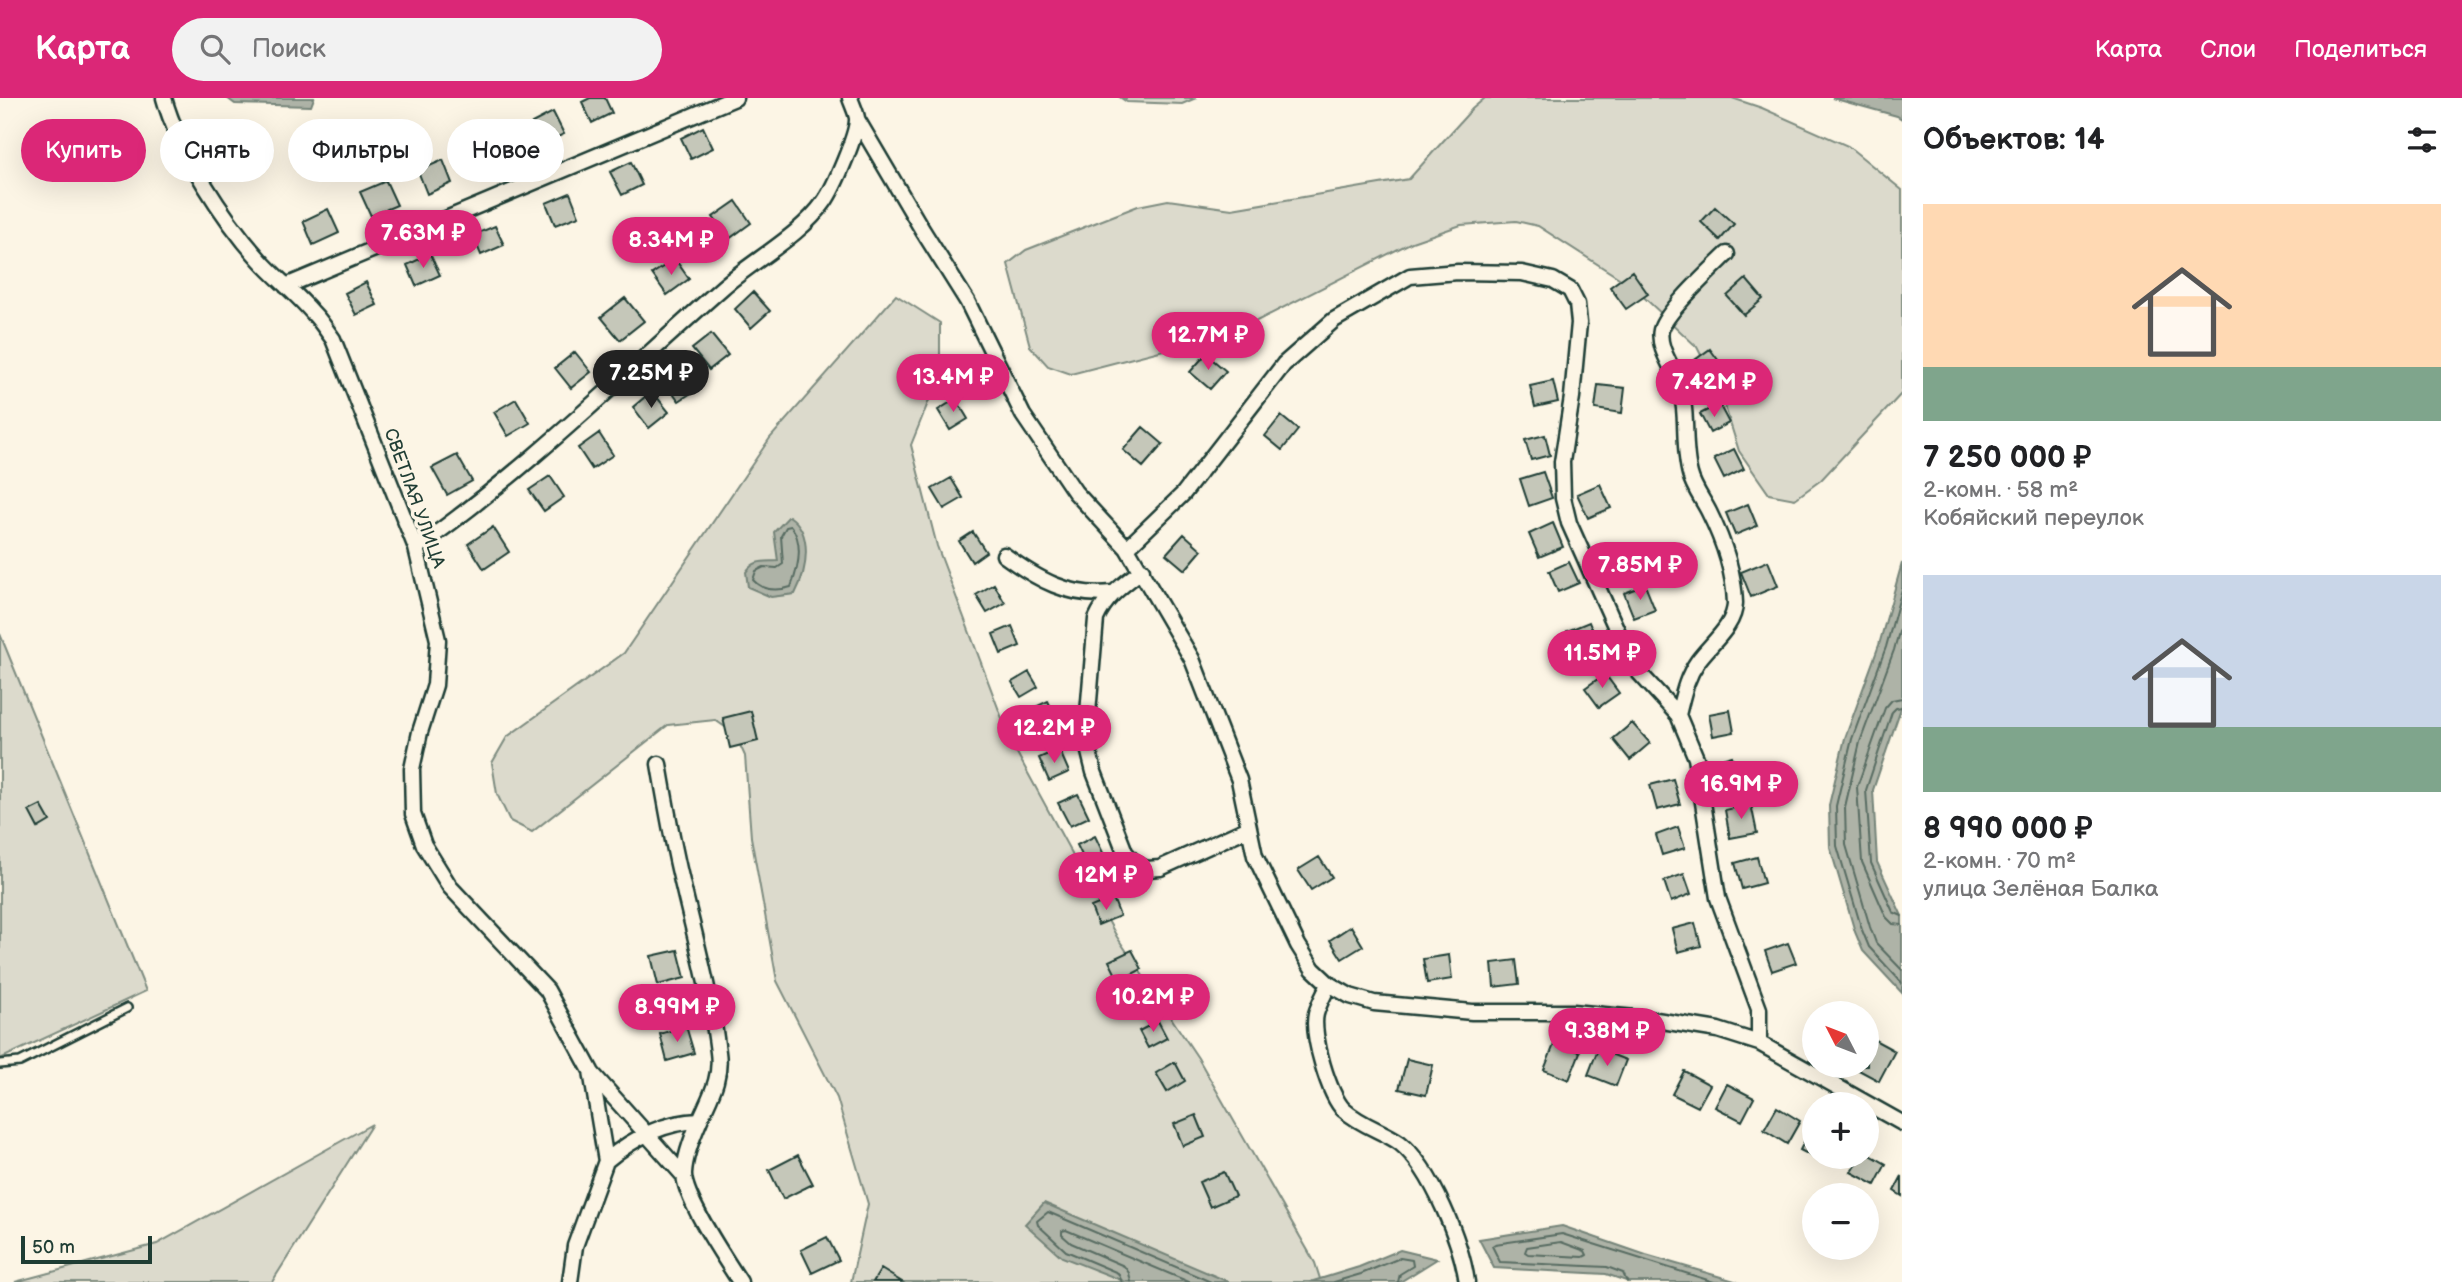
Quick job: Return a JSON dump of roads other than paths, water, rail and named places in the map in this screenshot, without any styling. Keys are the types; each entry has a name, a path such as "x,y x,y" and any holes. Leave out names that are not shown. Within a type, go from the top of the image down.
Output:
{"street":[{"name":"СВЕТЛАЯ УЛИЦА","path":"164,98 191,161 223,211 258,259 314,313 333,339 416,548 438,640 435,685 412,769 413,814 425,845 450,887 547,990 590,1071 606,1161"},
{"path":"286,286 735,98"},
{"path":"850,98 857,120 967,301 1023,415 1075,492 1127,548 1192,659 1239,780 1255,856 1297,945 1313,969 1329,984 1350,996 1374,1003 1472,1013 1573,1012 1656,1020 1718,1030 1759,1043 1902,1124"},
{"path":"416,548 442,530 581,415 743,270 797,230 823,204 839,177 857,120"},
{"path":"1678,715 1685,684 1698,660 1724,629 1735,606 1728,556 1690,477 1685,451 1680,386 1663,349 1661,330 1672,312 1727,254"},
{"path":"1127,548 1183,494 1284,364 1334,320 1410,276 1458,272 1522,273 1552,280 1570,290 1577,303 1578,323 1572,397 1562,462 1563,498 1569,523 1633,666 1678,715 1696,758 1718,898 1759,1009 1759,1043"},
{"path":"1004,555 1032,575 1059,588 1079,593 1112,593"},
{"path":"1142,570 1112,593 1096,619 1088,713 1088,748 1094,772 1125,852 1135,864 1147,869 1160,868 1249,828"},
{"path":"659,764 678,866 707,983 719,1055 713,1095 699,1121 688,1151 684,1176"},
{"path":"1329,984 1315,1016 1317,1039 1327,1078 1341,1107 1364,1126 1399,1143 1423,1170 1448,1219 1464,1262 1467,1282"},
{"path":"590,1071 684,1176 696,1208 740,1282"},
{"path":"570,1282 575,1246 606,1161 626,1144 645,1135 684,1122 699,1121"}],"lane":[{"path":"0,1064 20,1062 128,1008"}],"water":[{"path":"227,98 314,98 311,106 235,104"},
{"path":"1832,98 1902,98 1902,119 1897,116"},
{"path":"789,516 797,523 805,542 803,574 795,594 771,597 748,587 746,572 756,563 778,561 774,532"},
{"path":"1902,563 1902,705 1873,790 1877,862 1902,916 1902,993 1863,951 1855,932 1830,847 1829,805 1845,738 1879,645"},
{"path":"1044,1203 1229,1282 1126,1282 1062,1257 1025,1224"},
{"path":"1562,1226 1646,1255 1738,1282 1629,1282 1606,1274 1494,1268 1479,1239"},
{"path":"1400,1250 1437,1259 1400,1282 1310,1282 1359,1267"}]}
